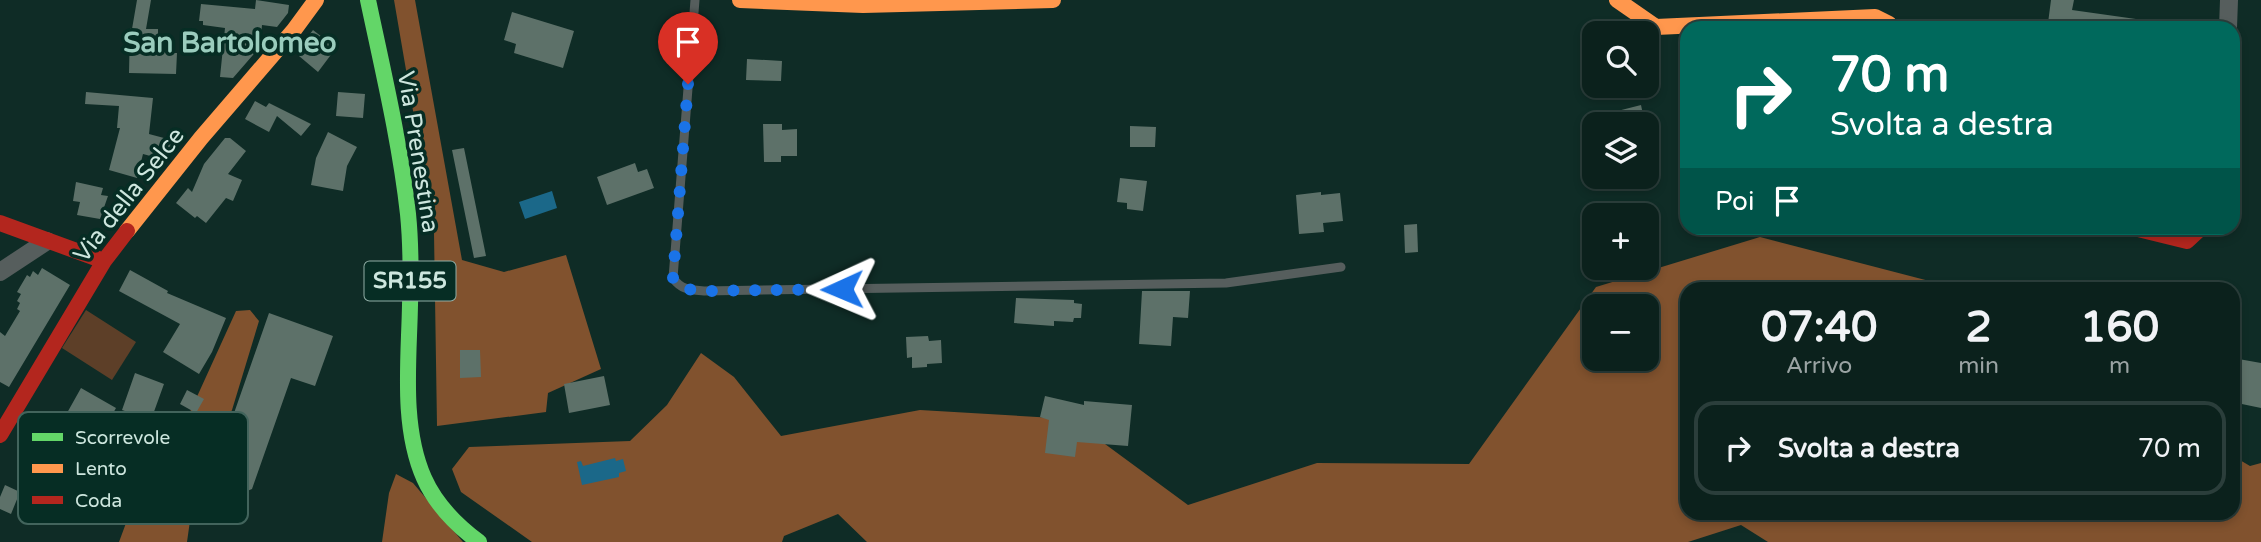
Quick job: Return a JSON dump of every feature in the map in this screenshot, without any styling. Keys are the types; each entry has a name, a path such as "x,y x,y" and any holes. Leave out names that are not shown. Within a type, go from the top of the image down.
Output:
{"street":[{"name":"Via della Selce","path":"0,435 104,261 201,138 295,30 316,0"},
{"name":"Via Prenestina","path":"368,0 407,209 410,247 411,405 416,454 424,478 438,503 458,525 479,542"},
{"path":"740,0 863,5 1053,0"},
{"path":"1617,0 1656,27 1680,26"},
{"path":"2228,21 2229,0"},
{"path":"1787,21 1874,17 1883,21"},
{"path":"0,223 104,261"},
{"path":"2165,235 2187,240 2192,235"},
{"path":"0,272 47,241"}],"lane":[{"path":"695,0 673,278 678,285 686,289 704,291 1226,283 1341,267"}],"shaded area":[{"path":"394,0 415,0 462,260 504,272 566,255 601,369 548,393 546,412 437,426 434,233"},
{"path":"1760,237 1933,282 1680,282 1680,520 2240,520 2240,460 2250,466 2261,463 2261,542 1768,542 1741,525 1688,542 867,542 838,514 784,536 782,542 532,542 461,492 452,469 469,447 630,441 667,405 701,353 734,377 781,436 920,410 1071,419 1188,505 1317,463 1469,464 1582,307 1582,371 1659,371 1659,294 1591,294 1596,287 1619,280 1659,280 1659,268"},
{"path":"86,310 136,342 112,380 62,348"},
{"path":"250,310 259,321 232,410 190,412 236,311"},
{"path":"396,474 413,483 463,542 382,542 389,493"},
{"path":"126,524 190,524 187,542 119,542"}],"water":[{"path":"552,191 557,208 525,219 519,202"},
{"path":"615,458 616,461 623,459 626,471 619,473 619,477 582,485 577,462 581,461 583,466"}],"building":[{"path":"137,0 151,0 146,29 158,29 158,47 168,48 168,53 177,53 176,74 129,73 130,28 132,29"},
{"path":"256,0 289,5 288,13 277,27 262,25 260,47 233,78 220,77 225,28 203,25 203,21 199,21 201,4 255,9"},
{"path":"2051,0 2074,0 2072,10 2143,20 2143,21 2048,21"},
{"path":"512,12 574,31 563,68 514,53 516,44 504,40"},
{"path":"313,30 336,48 318,72 299,56 302,52 298,49"},
{"path":"747,59 782,61 781,81 746,80"},
{"path":"86,92 153,98 149,134 179,142 169,155 166,154 165,160 143,154 137,178 109,170 120,128 117,128 119,106 85,104"},
{"path":"338,92 365,94 363,118 336,116"},
{"path":"255,101 266,107 269,103 311,124 301,136 277,116 269,132 245,119"},
{"path":"1641,105 1642,112 1614,112"},
{"path":"763,124 782,124 782,130 797,129 797,156 781,156 781,162 764,162"},
{"path":"1130,126 1156,127 1155,147 1130,147"},
{"path":"328,132 357,147 347,166 343,191 311,185 316,158"},
{"path":"225,138 230,138 246,151 228,174 242,180 233,201 226,198 206,223 176,203 188,188 192,192 204,164"},
{"path":"464,148 486,256 474,258 452,150"},
{"path":"635,163 638,172 647,169 654,188 607,205 597,177"},
{"path":"1120,178 1147,181 1143,211 1127,209 1127,203 1117,202"},
{"path":"76,182 103,188 101,195 108,196 100,219 77,215 80,202 73,201"},
{"path":"1321,192 1321,195 1340,193 1343,221 1323,223 1324,232 1299,234 1296,195"},
{"path":"1417,224 1418,252 1405,253 1404,225"},
{"path":"42,268 70,285 9,387 0,382 0,332 5,336 20,311 17,309 20,303 17,301 21,294 17,292 27,275 30,277 33,271 38,275"},
{"path":"130,270 168,291 167,293 226,318 212,352 199,374 163,352 180,324 119,291"},
{"path":"1142,291 1190,291 1188,318 1173,317 1171,346 1139,344"},
{"path":"1016,298 1074,300 1074,303 1082,304 1081,318 1074,318 1073,322 1054,321 1054,326 1014,323"},
{"path":"269,313 333,336 315,386 291,378 252,489 248,491 248,412 234,412"},
{"path":"928,336 929,341 941,340 942,363 912,368 912,357 907,358 906,337"},
{"path":"460,350 480,350 481,377 460,378"},
{"path":"2240,359 2261,363 2261,408 2240,404"},
{"path":"135,373 164,384 154,412 122,410"},
{"path":"604,376 610,405 569,413 564,384"},
{"path":"81,388 116,408 114,412 68,412"},
{"path":"187,390 204,399 197,412 180,404"},
{"path":"1045,396 1084,405 1084,401 1132,405 1128,446 1077,442 1075,457 1045,453 1049,420 1040,417"},
{"path":"5,485 18,491 11,514 0,509 0,497"}],"traffic: fast":[{"path":"368,0 396,133 408,214 411,270 408,393 412,437 424,478 434,497 455,521 479,542"}],"traffic: slow":[{"path":"127,231 316,0"},
{"path":"740,0 863,5 1053,0"},
{"path":"1617,0 1656,27 1680,26"},
{"path":"1787,21 1875,17 1883,21"}],"traffic: jam":[{"path":"0,223 104,261"},
{"path":"0,435 104,261 127,231"},
{"path":"2163,235 2187,241 2193,235"}],"district":[{"name":"San Bartolomeo","path":"230,43"}],"route":[{"path":"688,84 673,278 678,285 704,291 842,289"}]}
